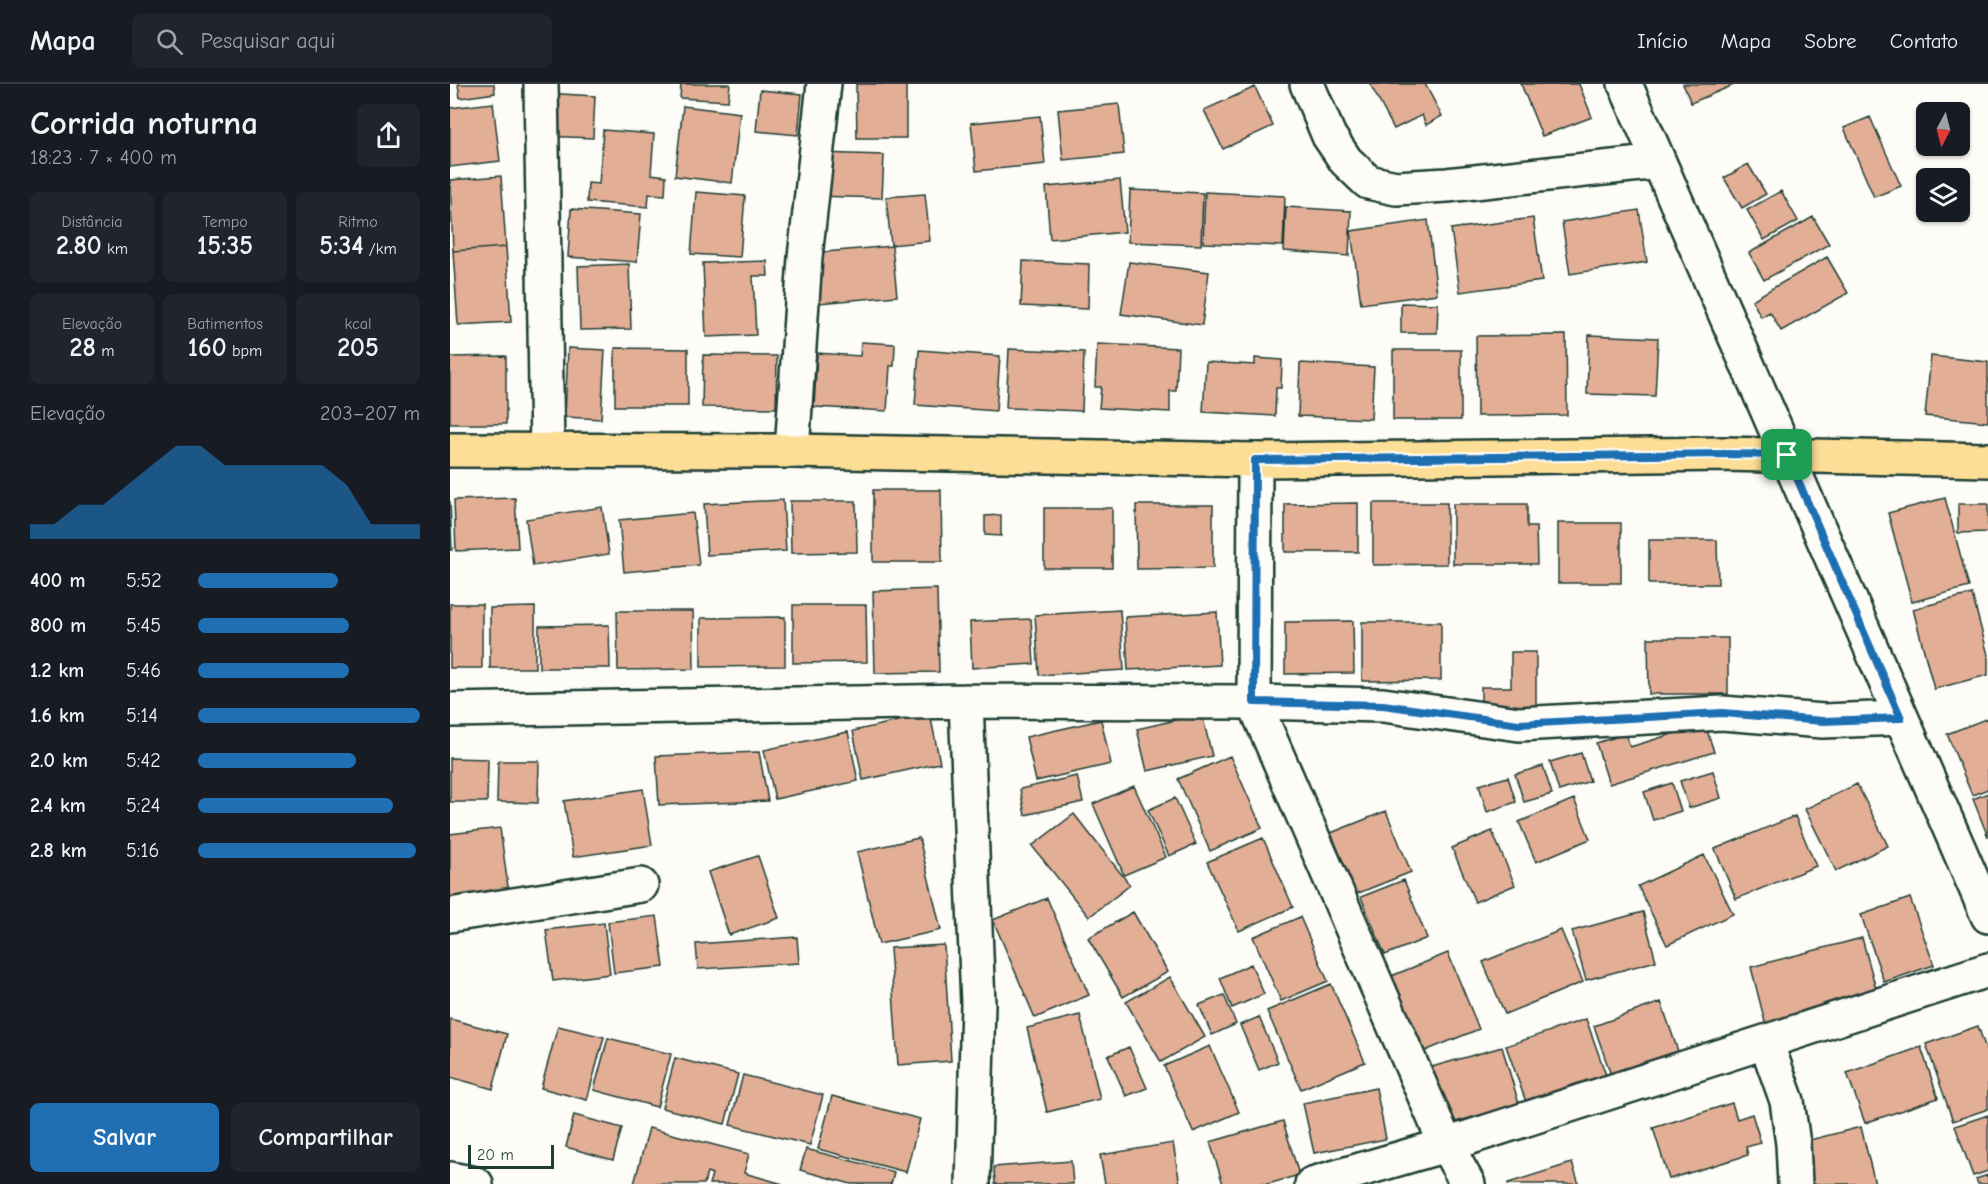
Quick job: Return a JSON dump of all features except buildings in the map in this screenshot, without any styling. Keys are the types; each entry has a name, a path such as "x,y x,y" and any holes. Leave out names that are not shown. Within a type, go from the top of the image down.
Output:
{"main road":[{"path":"450,450 792,451 1255,460 1787,455 1988,460"}],"street":[{"path":"541,84 547,450"},
{"path":"792,451 805,257 824,84"},
{"path":"1307,84 1329,136 1346,161 1368,182 1396,188 1447,185 1659,162"},
{"path":"1625,84 1988,916"},
{"path":"1255,460 1254,702 1446,1145 1468,1184"},
{"path":"450,710 966,701 1254,702 1383,705 1519,724 1722,713 1823,721 1901,718"},
{"path":"966,701 978,1004 973,1184"},
{"path":"450,915 641,885"},
{"path":"1312,1184 1446,1145 1988,970"},
{"path":"1766,1042 1788,1101 1795,1184"},
{"path":"450,1179 476,1184"}],"route":[{"path":"1787,455 1901,718 1823,721 1722,713 1519,724 1383,705 1254,702 1255,460 1787,455"}]}
